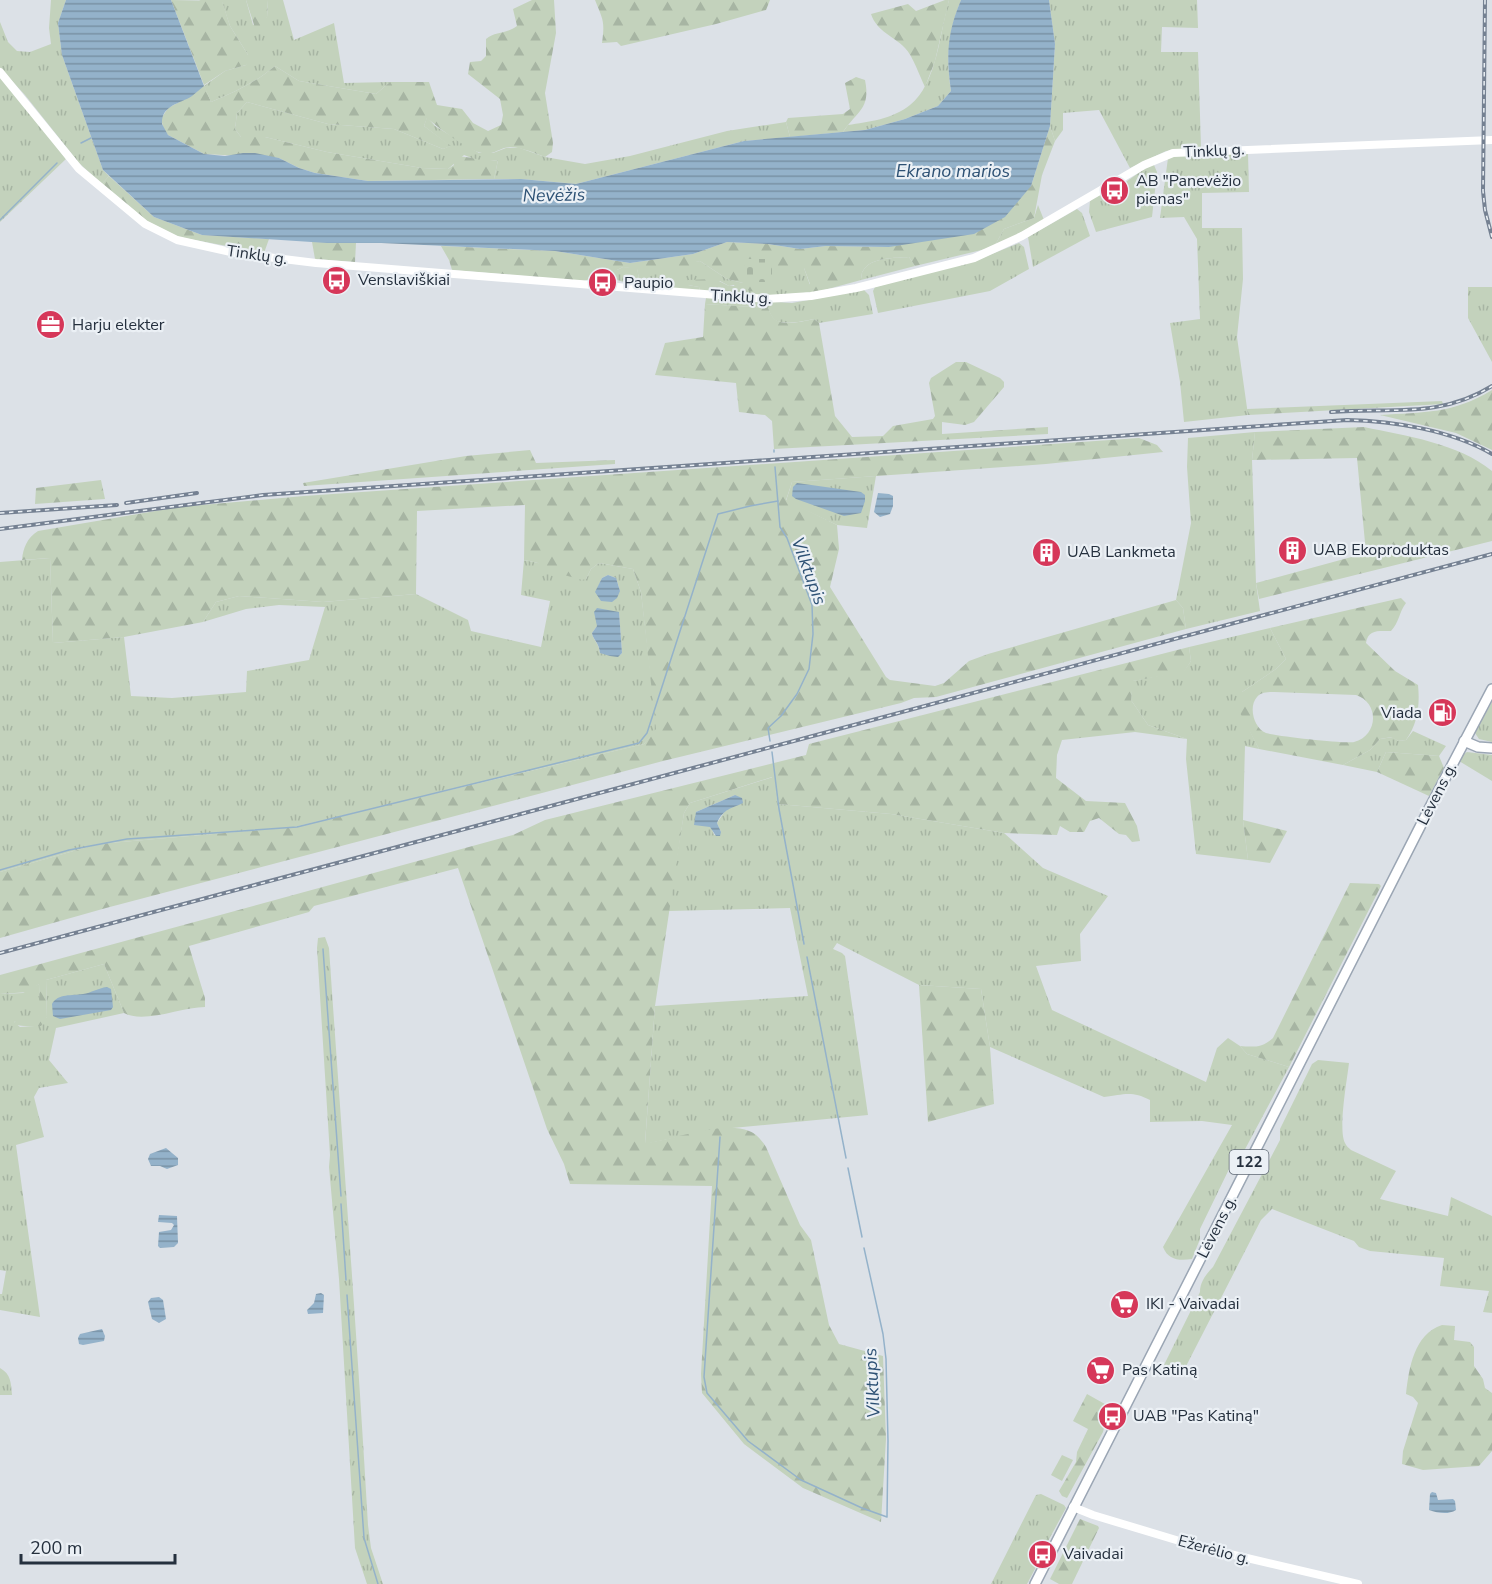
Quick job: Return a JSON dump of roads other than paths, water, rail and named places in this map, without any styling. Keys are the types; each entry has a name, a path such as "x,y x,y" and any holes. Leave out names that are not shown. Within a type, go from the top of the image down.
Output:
{"main road":[{"name":"Tinklų g.","path":"0,72 75,165 145,225 177,240 235,253 320,263 766,299 791,298 856,288 974,258 1022,236 1144,165 1173,153 1492,140"},
{"name":"Lėvens g.","path":"1035,1584 1492,689"},
{"path":"1464,741 1478,747 1492,748"},
{"name":"Ežerėlio g.","path":"1073,1507 1196,1546 1358,1584"}],"water":[{"name":"Ekrano marios","path":"66,0 171,0 204,86 165,113 162,124 168,135 204,154 225,156 255,153 279,158 315,173 368,181 521,179 576,184 744,141 865,130 905,119 938,106 951,91 948,67 950,34 961,0 1049,0 1055,44 1050,126 1031,186 1005,217 974,234 889,247 826,246 800,249 768,244 727,242 693,254 630,263 555,251 381,243 327,243 202,235 154,217 103,170 62,55 58,23"},
{"path":"797,483 861,492 865,495 865,501 861,513 844,516 796,499 792,496 793,487"},
{"path":"878,493 893,496 890,514 880,517 874,512"},
{"path":"608,575 616,578 620,591 612,602 601,601 595,592 602,578"},
{"path":"597,608 619,612 622,653 618,657 600,653 592,633 597,626 594,612"},
{"path":"735,795 742,798 743,803 722,814 717,823 721,832 720,836 716,836 710,827 694,825 696,812"},
{"path":"107,987 111,989 113,1007 111,1010 60,1019 53,1016 52,1004 58,998"},
{"path":"166,1148 178,1158 178,1165 167,1169 151,1166 148,1159 150,1154"},
{"path":"159,1215 177,1216 178,1243 174,1247 160,1248 158,1246 159,1232 171,1230 174,1225 158,1222"},
{"path":"316,1294 324,1295 323,1313 308,1314 307,1310 314,1303"},
{"path":"159,1297 163,1300 166,1319 159,1323 152,1319 148,1302 151,1298"},
{"path":"102,1329 105,1336 104,1341 79,1344 80,1334"},
{"path":"1432,1492 1436,1493 1438,1500 1453,1499 1456,1510 1443,1513 1429,1510"}],"waterway":[{"path":"81,143 91,138"},
{"path":"0,220 57,163"},
{"name":"Vilktupis","path":"770,741 768,728 781,716 797,694 809,669 813,634 812,605 787,538 780,527 775,467"},
{"path":"0,870 69,850 127,839 297,827 639,743 647,733 718,514 778,501"},
{"name":"Vilktupis","path":"772,752 779,809 804,944"},
{"path":"323,949 341,1196"},
{"name":"Vilktupis","path":"807,957 846,1158"},
{"path":"720,1137 704,1377 707,1393 748,1441 801,1480 887,1517 886,1359 883,1334 864,1248"},
{"name":"Vilktupis","path":"848,1168 862,1237"},
{"path":"341,1204 346,1280"},
{"path":"347,1295 364,1538 378,1584"}],"railway":[{"path":"1485,0 1483,191 1492,237"},
{"path":"1331,412 1414,410 1433,407 1453,403 1492,386"},
{"path":"0,529 263,495 1347,420 1383,422 1421,428 1459,439 1492,454"},
{"path":"126,503 197,493"},
{"path":"0,513 117,505"},
{"path":"0,953 1492,554"}],"place":[{"name":"AB \"Panevėžio pienas\"","path":"1115,190"},
{"name":"Venslaviškiai","path":"337,280"},
{"name":"Paupio","path":"603,283"},
{"name":"Harju elekter","path":"51,325"},
{"name":"UAB Ekoproduktas","path":"1292,550"},
{"name":"UAB Lankmeta","path":"1046,552"},
{"name":"Viada","path":"1443,713"},
{"name":"IKI - Vaivadai","path":"1125,1304"},
{"name":"Pas Katiną","path":"1101,1370"},
{"name":"UAB \"Pas Katiną\"","path":"1112,1416"},
{"name":"Vaivadai","path":"1042,1554"}],"water label":[{"name":"Nevėžis","path":"554,195"}]}
